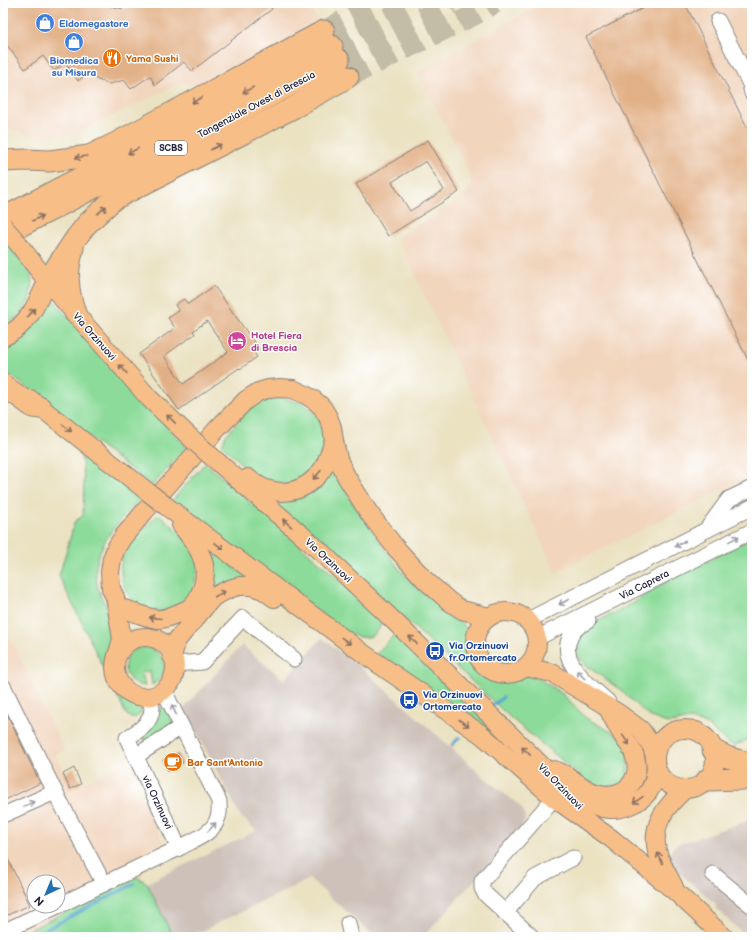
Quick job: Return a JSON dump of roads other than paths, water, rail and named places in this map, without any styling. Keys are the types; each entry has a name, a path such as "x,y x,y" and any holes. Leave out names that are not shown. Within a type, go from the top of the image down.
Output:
{"highway":[{"path":"273,86 315,83 336,54"},
{"path":"273,86 297,56 336,54"},
{"path":"3,161 49,161 88,156 190,104 336,54"},
{"path":"47,281 87,224 114,199 293,108 336,54"},
{"name":"Tangenziale Ovest di Brescia","path":"3,218 273,86"},
{"name":"Tangenziale Ovest di Brescia","path":"10,239 273,86"},
{"path":"3,152 28,160"},
{"path":"75,313 68,283 68,264 76,238"},
{"path":"3,385 33,407 41,408"},
{"path":"714,750 727,757 752,764"},
{"path":"707,780 752,778"}],"main road":[{"name":"Via Orzinuovi","path":"3,226 10,239 149,398 193,440 325,557 395,622 542,766 612,839"},
{"path":"3,337 16,329 34,310 47,281"},
{"name":"Via Orzinuovi","path":"3,378 167,507 364,654 482,735 554,798 612,839 677,893 724,937"},
{"path":"173,660 166,646 151,639 119,603 111,589 110,572 112,559 116,548 123,537 218,428 246,400 258,392 268,389 293,389 314,400 322,407 332,427 338,459 346,476 369,513 394,548 426,581 462,610 476,634"},
{"path":"212,457 235,467 256,485 266,490 278,492 288,491 307,485 315,478 328,459 334,440"},
{"path":"117,656 129,641 135,639 151,639 177,626 189,608 197,600 203,586 205,575 201,554 195,543 167,507"},
{"path":"119,603 122,638 115,665 116,672 121,684 128,691 133,694 148,696 158,693 166,687 173,676 173,660 177,640 213,597 229,589 238,586 251,586 263,590 301,617 324,624"},
{"path":"119,603 148,618 160,619 168,618 189,608"},
{"path":"462,610 489,617"},
{"path":"506,612 514,612 528,620 534,629 536,644 534,656 526,667 510,673 497,672 486,666 476,651 475,643 476,634 483,621 497,613 506,612"},
{"path":"536,644 552,673"},
{"path":"526,667 552,673 613,709 641,730 651,745 656,762 660,776 675,788 684,789 697,787 707,780 714,766 715,758 714,750 710,742 696,731 678,730 670,733 663,739 658,747 656,762 653,785 647,794 637,802 627,807 614,809 602,808 592,804 560,777 542,766"},
{"path":"542,766 565,774 582,787 601,795 620,793 627,788 632,783 636,775 636,760 630,745 624,738 613,709"},
{"path":"641,730 659,730 670,733"},
{"path":"677,893 657,851 656,835 658,824 664,810 684,789"}],"street":[{"path":"718,21 751,87"},
{"name":"Via Caprera","path":"705,531 729,499 752,488"},
{"name":"Via Caprera","path":"528,620 752,507"},
{"name":"Via Caprera","path":"536,644 639,586 752,530"},
{"path":"613,709 576,670 569,659 567,646 572,632 578,626 623,604 639,586"},
{"path":"173,660 202,662 243,618 294,659"},
{"path":"3,686 55,792 104,884"},
{"path":"3,932 179,848 208,832 215,825 219,816 219,801 181,727 168,698 166,687"},
{"name":"via Orzinuovi","path":"148,696 152,708 149,718 140,730 127,738 179,848"},
{"path":"136,756 181,727"},
{"path":"3,816 55,792"},
{"path":"532,937 485,894 482,888 482,881 554,798"},
{"path":"505,913 535,878 573,858"},
{"path":"713,874 752,906"}],"waterway":[{"path":"492,706 503,697"},
{"path":"452,745 460,737"},
{"path":"31,937 134,884"}],"tunnel":[{"path":"324,31 376,3"},
{"path":"332,46 416,3"},
{"path":"339,60 452,3"},
{"path":"348,77 476,14 495,3"}],"place":[{"name":"Eldomegastore","path":"45,23"},
{"name":"Biomedica su Misura","path":"74,42"},
{"name":"Yama Sushi","path":"112,58"},
{"name":"Hotel Fiera di Brescia","path":"237,341"},
{"name":"Via Orzinuovi fr.Ortomercato","path":"435,651"},
{"name":"Via Orzinuovi Ortomercato","path":"409,700"},
{"name":"Bar Sant'Antonio","path":"173,762"}]}
